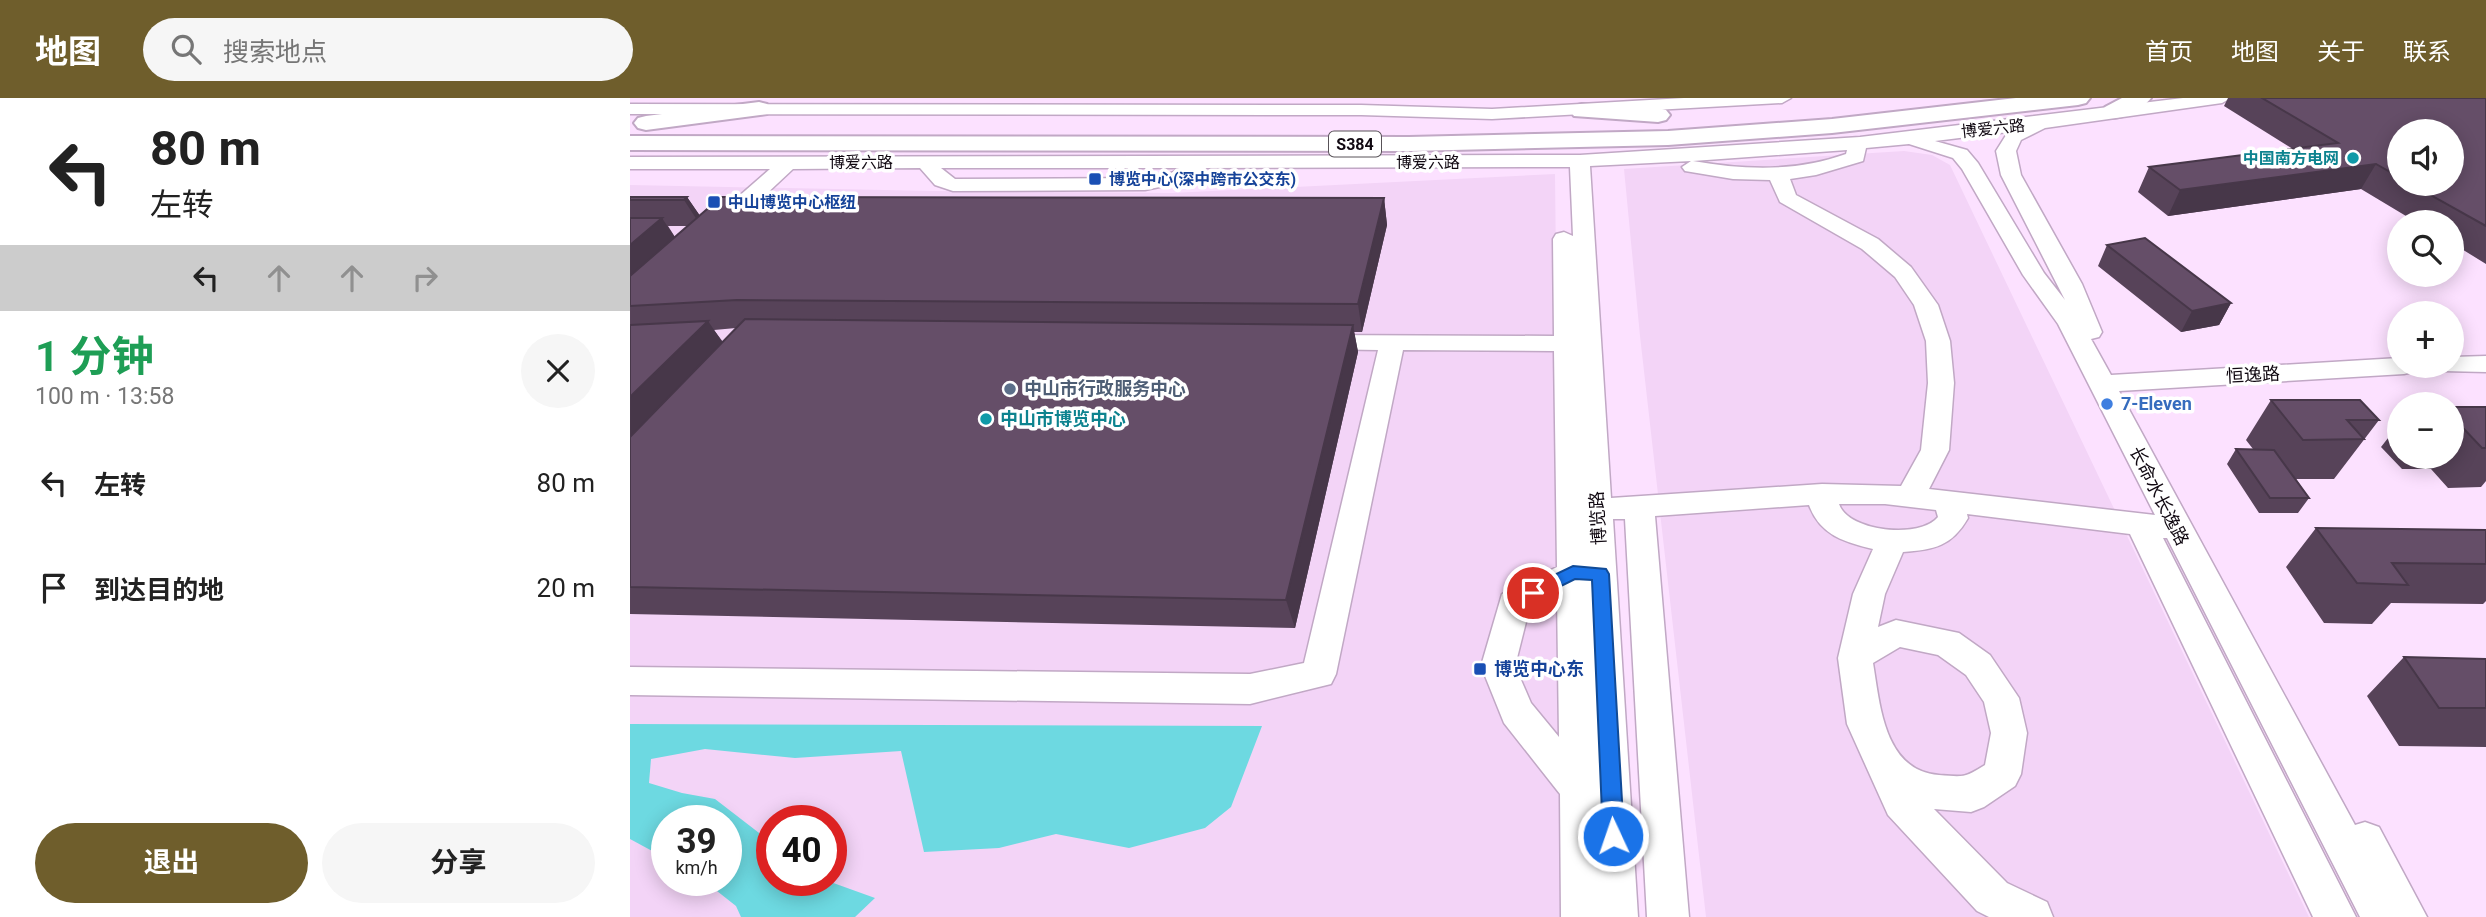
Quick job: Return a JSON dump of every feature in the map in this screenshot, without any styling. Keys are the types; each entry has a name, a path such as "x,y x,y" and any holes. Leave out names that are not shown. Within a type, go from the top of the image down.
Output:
{"highway":[{"name":"博爱六路","path":"630,125 1439,127 1706,118 1940,98"},
{"name":"博爱六路","path":"630,143 1409,145 1668,138 1832,126 2078,98"},
{"path":"2113,112 2139,98"},
{"path":"630,125 759,109"},
{"path":"1582,111 1706,118"},
{"path":"1263,143 1377,163"}],"street":[{"path":"1079,110 1094,98"},
{"path":"630,110 1079,110 1171,104 1361,110 1445,106 1582,111 1782,98"},
{"name":"博爱六路","path":"630,163 789,162 930,166 942,181 963,185 1145,184 1164,182 1197,167 1658,158 1869,141 2040,123 2222,98"},
{"name":"长命水长逸路","path":"2040,123 2012,137 2006,151 2011,175 2070,284 2110,383 2158,526 2382,917"},
{"path":"1658,158 1733,175 1778,174 1831,167 1856,157 1869,141"},
{"name":"长命水长逸路","path":"1869,141 1939,147 1959,154 1971,167 2034,275 2110,383 2406,917"},
{"name":"博览路","path":"1571,161 1567,344 1617,917"},
{"name":"博览路","path":"1571,161 1597,510 1586,573 1578,788 1582,917"},
{"path":"707,236 789,162"},
{"path":"1778,174 1787,198 1870,244 1903,272 1926,305 1938,341 1941,383 1935,450 1910,497"},
{"path":"1295,341 1567,344"},
{"path":"630,681 1250,689 1319,674 1392,342"},
{"path":"2464,365 2486,364"},
{"name":"恒逸路","path":"2110,383 2387,367"},
{"path":"1597,510 1822,494 1910,497 2158,526 2334,917"},
{"path":"1822,494 1825,510 1838,526 1860,536 1892,540 1922,539 1941,534 1953,518 1950,502"},
{"path":"1639,507 1668,917"},
{"path":"1892,540 1870,594 1857,655 1865,724 1902,803 1992,897 2032,917"},
{"path":"1578,788 1517,712 1498,666 1514,603 1586,573"},
{"path":"1857,655 1896,633 1947,643 1978,665 2001,698 2009,733 2002,774 1971,795 1920,791 1883,764"}],"shaded area":[{"path":"1904,151 1932,155 1950,165 2309,917 1706,917 1640,336 1624,169"},
{"path":"1555,174 1563,917 630,917 630,185 1172,193"},
{"path":"630,724 1262,726 1231,807 1205,828 1129,848 1056,834 999,848 924,852 901,751 795,758 705,749 651,759 649,783 715,799 723,805 651,805 651,850 630,839"},
{"path":"742,820 756,831 756,896 847,896 847,888 875,898 855,917 741,917 736,906 723,896 742,896"}],"building":[{"path":"2262,98 2486,98 2486,226 2464,214 2464,210 2457,210 2432,196 2464,196 2464,119 2387,119 2387,170 2376,164 2180,190 2149,167 2338,143"},
{"path":"630,197 687,197 684,200 630,200"},
{"path":"721,197 1384,198 1358,304 737,300 630,306 630,276"},
{"path":"630,218 662,218 630,245"},
{"path":"2145,238 2231,303 2192,311 2107,245"},
{"name":"中山市博览中心","path":"745,319 1353,325 1286,600 630,587 630,437"},
{"path":"708,321 630,397 630,325"},
{"path":"2271,400 2360,400 2379,420 2347,420 2364,439 2303,440"},
{"path":"2464,407 2486,407 2486,448 2482,448 2464,429"},
{"path":"2236,449 2274,450 2309,498 2270,498"},
{"path":"2316,528 2486,530 2486,564 2392,563 2408,585 2357,583"},
{"path":"2404,657 2486,659 2486,708 2439,708"}],"place":[{"name":"中国南方电网","path":"2353,158"},
{"name":"博览中心(深中跨市公交东)","path":"1095,179"},
{"name":"中山博览中心枢纽","path":"714,202"},
{"name":"中山市行政服务中心","path":"1010,389"},
{"name":"7-Eleven","path":"2107,404"},
{"name":"中山市博览中心","path":"986,419"},
{"name":"博览中心东","path":"1480,669"}],"route":[{"path":"1533,593 1573,573 1600,574 1613,836"}]}
